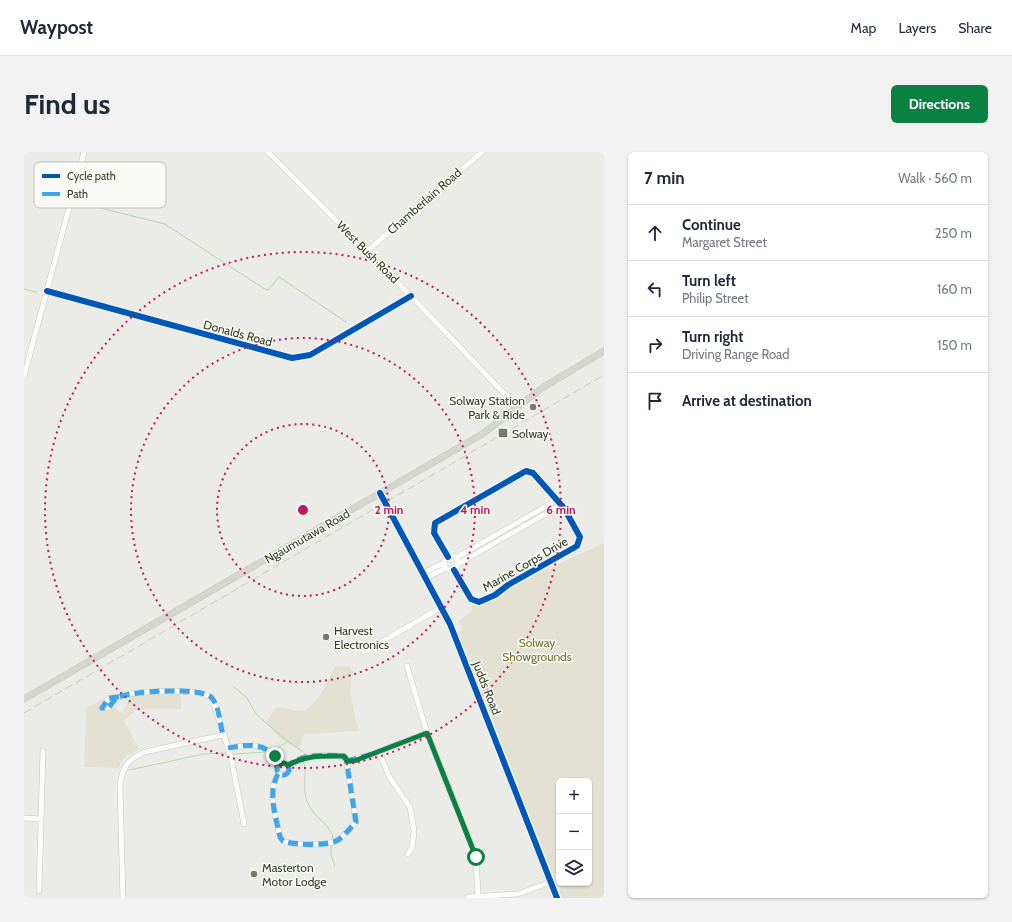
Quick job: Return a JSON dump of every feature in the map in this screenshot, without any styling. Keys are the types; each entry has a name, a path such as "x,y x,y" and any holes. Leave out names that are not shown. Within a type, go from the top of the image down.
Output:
{"main road":[{"name":"Ngaumutawa Road","path":"24,700 484,433 542,388 604,351"}],"street":[{"path":"81,162 84,152"},
{"name":"West Bush Road","path":"268,152 411,296 517,407"},
{"name":"Chamberlain Road","path":"367,251 482,152"},
{"path":"24,376 69,208"},
{"name":"Donalds Road","path":"47,291 292,358 310,356 411,296"},
{"name":"Marine Corps Drive","path":"448,557 434,533 435,523 522,472 529,471 533,473 561,505 580,537 577,546 495,595 479,602 471,599 454,570"},
{"name":"Judds Road","path":"380,493 450,624 558,898"},
{"path":"445,566 450,570 454,570 458,564 540,513 557,500"},
{"path":"540,513 561,505"},
{"path":"426,578 445,566 448,557 456,558 488,544"},
{"path":"456,558 458,564"},
{"path":"423,573 445,566"},
{"path":"364,652 442,607"},
{"path":"407,666 427,733 476,857 478,896"},
{"path":"119,697 174,691 208,695 215,704 234,768 244,824"},
{"path":"347,761 379,752 427,733"},
{"path":"123,898 120,782 123,768 135,756 145,752 223,735"},
{"path":"228,748 240,746 264,747 271,751 280,764"},
{"path":"39,891 43,751"},
{"path":"379,752 390,778 410,807 414,831 412,848 408,854"},
{"path":"314,756 344,756 347,761 356,822 341,838 334,842 294,844 283,841 280,837 272,794 273,784 278,774 277,769 280,764 284,763 288,765 302,758 314,756"},
{"path":"278,774 282,776 287,775 289,771 288,765"},
{"path":"24,818 41,819"},
{"path":"468,897 518,894 551,882"}],"green space":[{"name":"Solway Showgrounds","path":"604,543 604,898 562,898 557,886 592,886 592,778 556,778 556,883 458,632 462,630 458,621 471,612 472,604"},
{"path":"349,666 354,673 351,694 359,731 304,734 299,751 278,736 266,722 276,708 301,711 306,710 321,693 335,667"},
{"path":"178,691 181,697 181,709 136,709 124,721 139,749 125,757 118,768 84,767 86,708 106,698 122,713 131,696"}],"waterway":[{"path":"100,208 165,224 263,288 268,290 279,277 346,322"},
{"path":"24,289 36,292"},
{"path":"234,687 247,698 256,714 281,736 306,754"},
{"path":"274,750 287,742"},
{"path":"234,754 267,752"},
{"path":"129,770 204,754 226,753"},
{"path":"303,760 305,767 305,790 307,802 314,813 331,832 333,840"},
{"path":"331,846 331,855 335,866"}],"railway":[{"path":"24,713 604,375"}],"marked path":[{"path":"119,697 109,698 102,708 108,708 119,697 137,693 180,691 204,694 214,700 223,735"},
{"path":"228,748 258,746 269,752 280,764"},
{"path":"347,761 373,754"},
{"path":"278,774 273,789 273,805 280,837 283,841 294,843 325,844 336,841 342,837 356,822 346,758 332,755 311,756 302,758 288,765"},
{"path":"281,763 285,763 289,769 285,775 281,775 277,771 277,767 281,763"}],"cycle path":[{"path":"47,291 292,358 310,355 411,296"},
{"path":"448,557 434,533 435,523 526,471 533,473 564,508 580,537 577,546 508,585 495,595 479,602 471,599 454,570"},
{"path":"380,493 450,624 557,898"}],"place":[{"name":"Solway Station Park & Ride","path":"533,407"},
{"name":"Solway","path":"503,433"},
{"name":"Harvest Electronics","path":"326,637"},
{"name":"Masterton Motor Lodge","path":"254,874"}],"route":[{"path":"275,756 280,764 284,763 288,765 302,758 314,756 344,756 347,761 354,761 427,733 476,857"}]}
